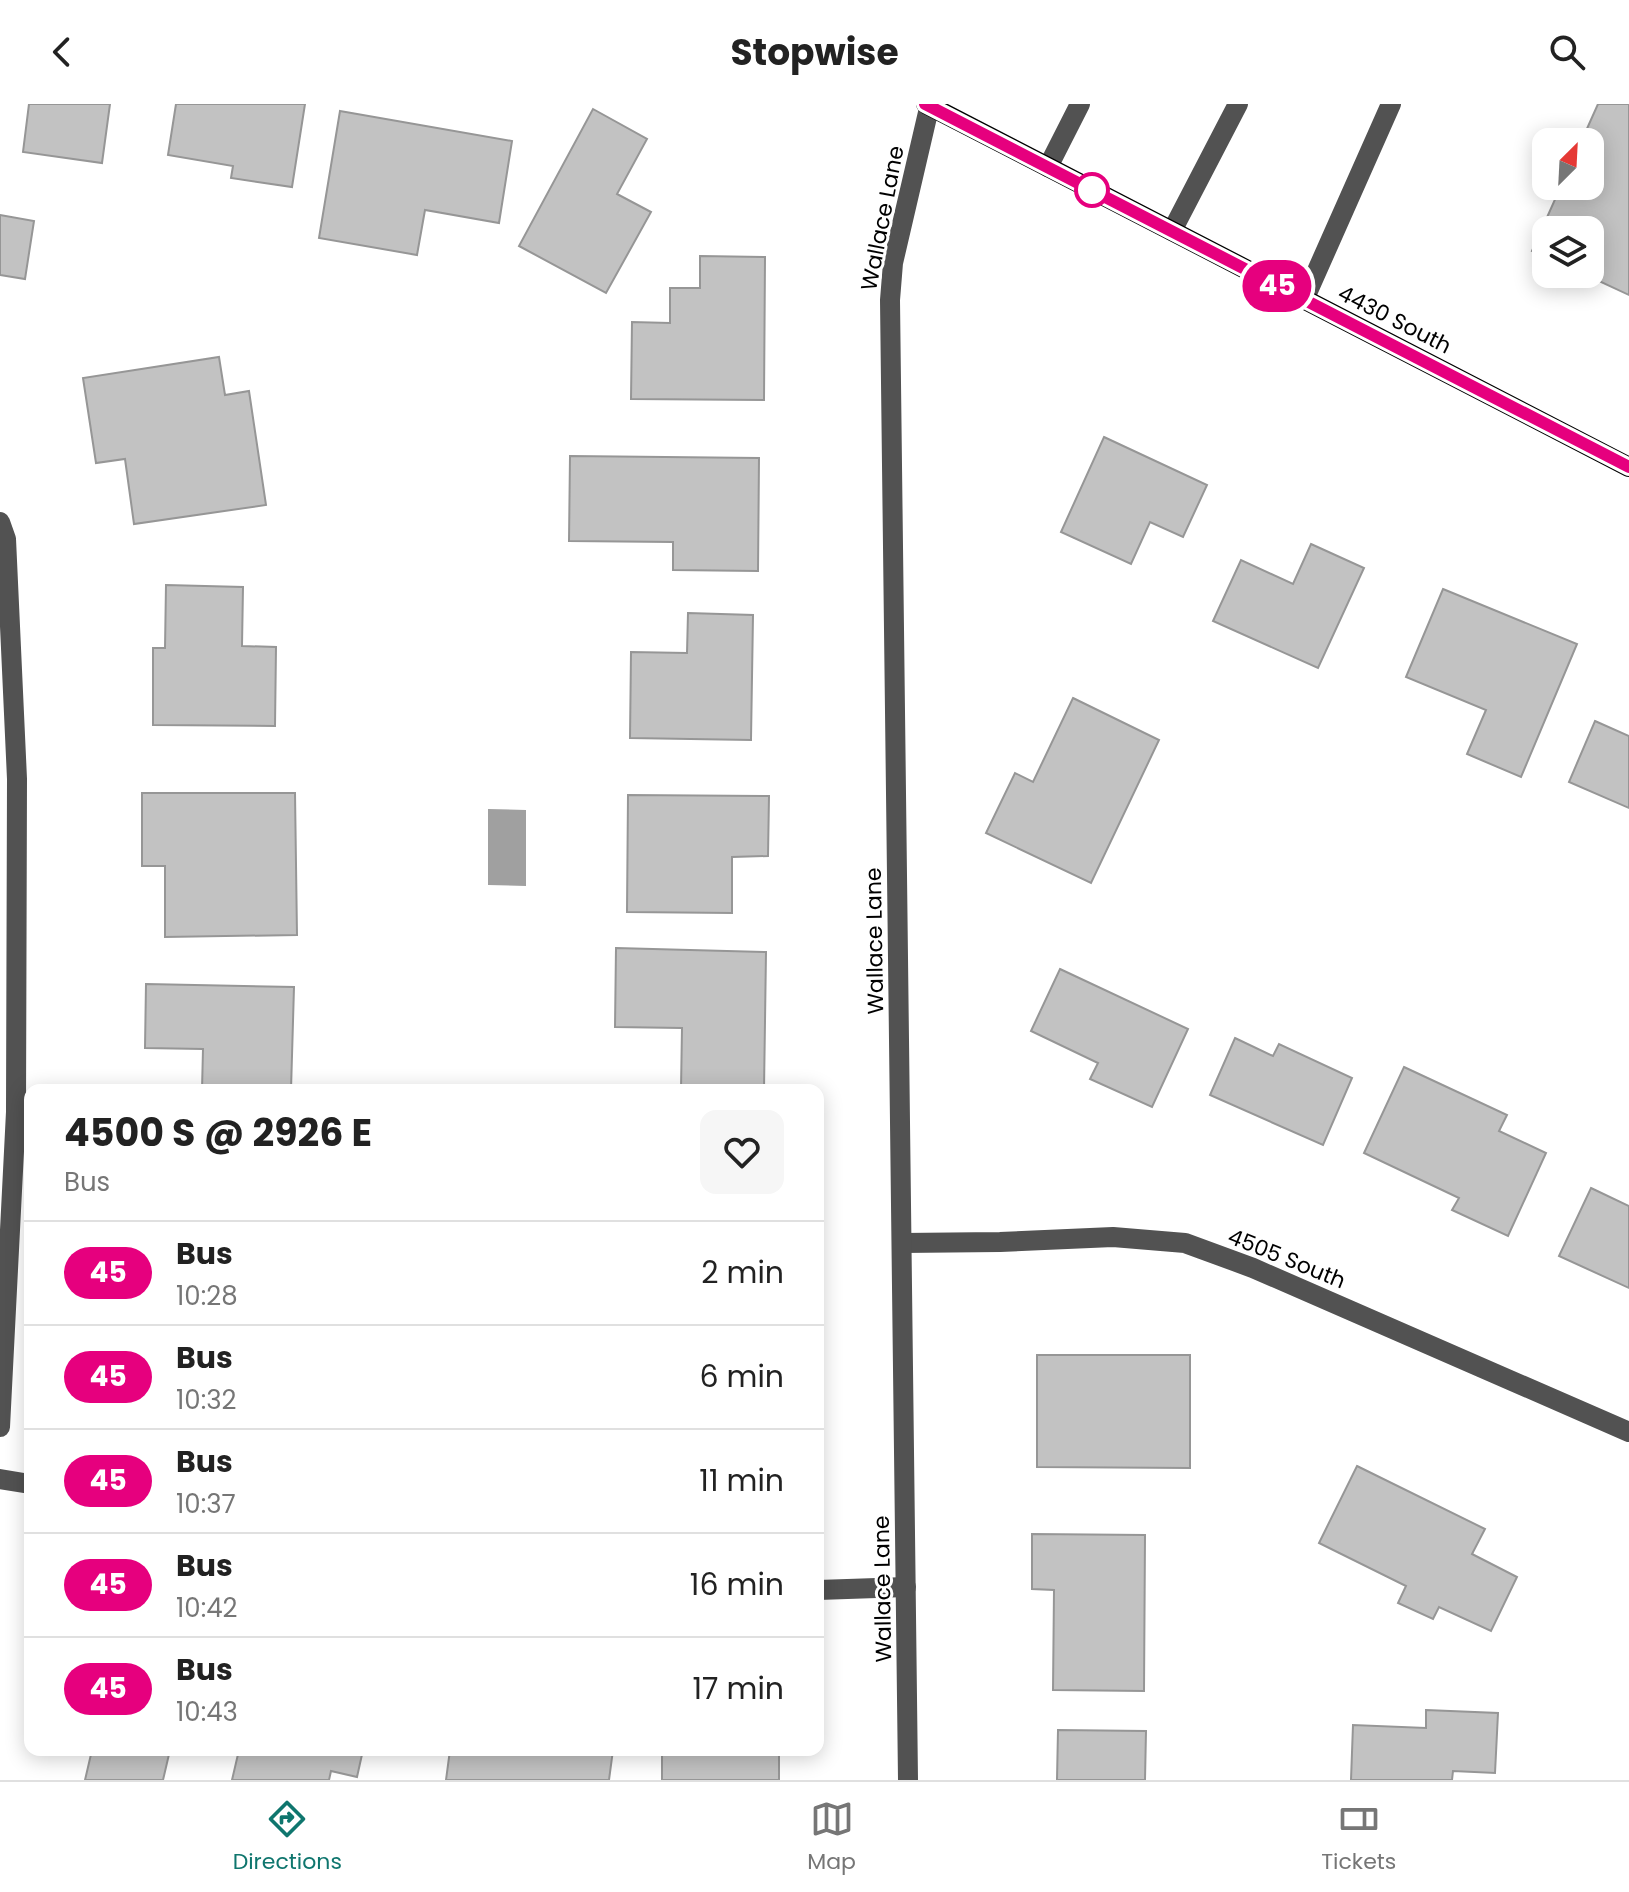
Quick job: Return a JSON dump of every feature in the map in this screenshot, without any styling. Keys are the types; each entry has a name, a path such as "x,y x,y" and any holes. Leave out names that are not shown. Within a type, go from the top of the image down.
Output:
{"main road":[{"name":"4430 South","path":"928,105 1629,467"}],"street":[{"path":"1048,167 1080,104"},
{"path":"1172,231 1238,104"},
{"path":"1304,300 1391,104"},
{"name":"Wallace Lane","path":"908,1780 890,300 893,263 928,105"},
{"path":"0,522 6,539 16,1112 0,1427"},
{"name":"4505 South","path":"902,1243 1113,1237 1185,1243 1253,1268 1629,1432"},
{"path":"0,1479 24,1483"},
{"path":"824,1590 906,1587"}],"shaded area":[{"path":"488,809 526,810 526,886 488,885"}],"building":[{"path":"29,104 110,104 102,163 23,152"},
{"path":"176,104 305,104 292,187 231,178 233,166 168,155"},
{"path":"1598,104 1629,104 1629,295 1604,283 1604,216 1548,216 1555,200 1604,200 1604,128 1587,128"},
{"path":"593,109 647,139 617,194 651,212 606,293 519,246"},
{"path":"340,111 512,141 499,223 425,210 417,255 319,238"},
{"path":"0,215 34,221 25,279 0,275"},
{"path":"700,256 765,257 764,400 631,399 632,322 670,323 670,288 700,288"},
{"path":"219,357 225,395 249,391 266,505 134,524 125,459 96,463 83,378"},
{"path":"1104,437 1207,485 1183,537 1150,522 1131,564 1061,532"},
{"path":"570,456 759,458 758,571 673,570 673,542 569,541"},
{"path":"1311,544 1364,568 1318,668 1213,621 1241,560 1293,584"},
{"path":"166,585 243,587 242,646 276,647 275,726 153,725 153,648 165,648"},
{"path":"1443,589 1577,644 1521,777 1467,754 1486,710 1406,677"},
{"path":"688,613 753,615 751,740 630,738 631,652 687,653"},
{"path":"1073,698 1159,740 1091,883 986,833 1015,773 1033,782"},
{"path":"1595,721 1629,736 1629,808 1569,782"},
{"path":"142,793 295,793 297,935 165,937 165,866 142,866"},
{"path":"628,795 769,796 768,856 732,857 732,913 627,912"},
{"path":"616,948 766,952 764,1084 681,1084 682,1028 615,1027"},
{"path":"1060,969 1188,1029 1152,1107 1090,1079 1098,1063 1031,1031"},
{"path":"146,984 294,987 291,1084 202,1084 203,1049 145,1048"},
{"path":"1235,1038 1273,1056 1279,1044 1352,1078 1323,1145 1210,1095"},
{"path":"1404,1067 1507,1115 1499,1131 1546,1153 1508,1236 1452,1210 1459,1198 1364,1153"},
{"path":"1591,1188 1629,1206 1629,1288 1559,1256"},
{"path":"1037,1355 1190,1355 1190,1468 1037,1467"},
{"path":"1357,1466 1485,1529 1472,1554 1517,1577 1491,1631 1439,1607 1433,1619 1398,1603 1406,1586 1319,1543"},
{"path":"1032,1534 1145,1535 1144,1691 1053,1690 1054,1590 1032,1589"},
{"path":"1426,1710 1498,1713 1495,1773 1453,1771 1452,1780 1351,1780 1353,1725 1426,1728"},
{"path":"1058,1730 1146,1731 1145,1780 1057,1780"},
{"path":"91,1756 169,1756 163,1780 85,1780"},
{"path":"238,1756 362,1756 357,1777 331,1771 329,1780 232,1780"},
{"path":"449,1756 612,1756 609,1780 446,1780"},
{"path":"662,1756 779,1756 779,1780 662,1780"}],"bus line":[{"name":"45","path":"925,104 1629,467"}]}
